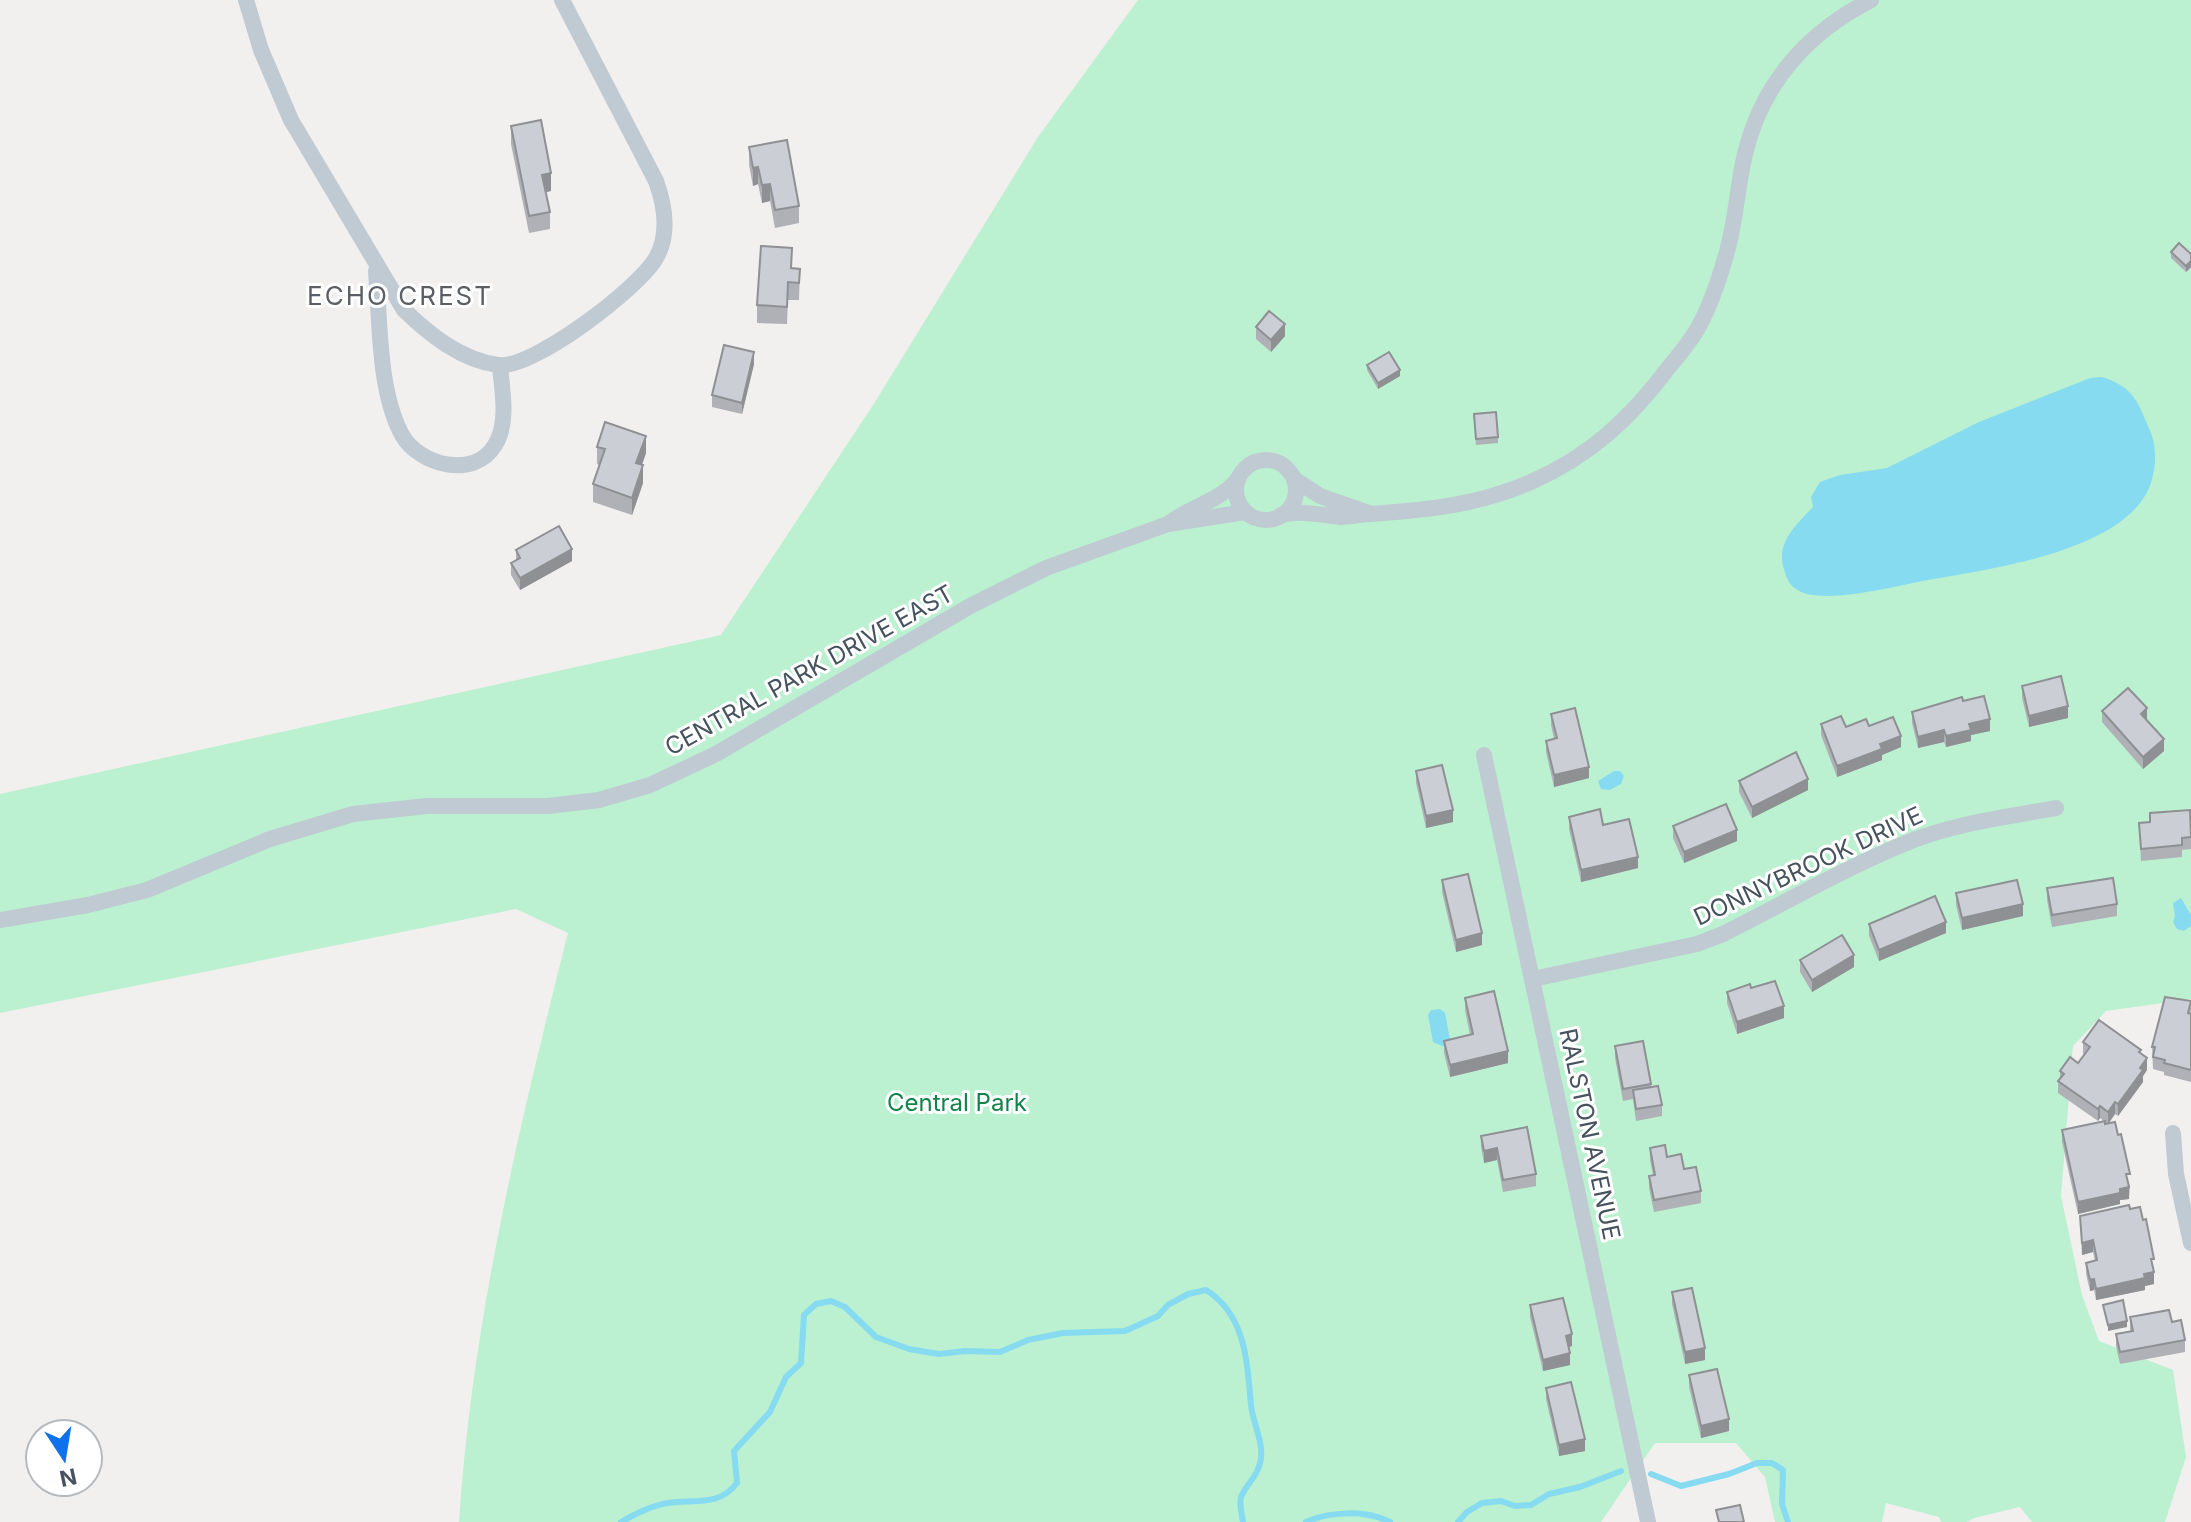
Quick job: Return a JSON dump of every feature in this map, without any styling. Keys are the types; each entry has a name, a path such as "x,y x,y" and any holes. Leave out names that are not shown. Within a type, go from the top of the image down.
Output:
{"street":[{"path":"246,0 261,50 291,120 404,310 456,351 500,366 531,357 617,301 657,257 665,229 665,213 656,181 562,0"},
{"name":"CENTRAL PARK DRIVE EAST","path":"0,920 88,905 147,890 270,839 343,816 427,806 548,806 599,800 650,785 716,754 1005,588 1046,568 1168,524 1245,512 1263,519 1305,511 1343,517 1433,510 1489,497 1532,482 1588,450 1630,416 1697,329 1728,250 1747,145 1765,98 1783,71 1818,33 1871,0"},
{"path":"376,267 382,346 392,406 403,436 420,455 431,462 445,465 479,459 488,454 501,431 500,366"},
{"name":"CENTRAL PARK DRIVE EAST","path":"1168,524 1184,511 1220,495 1251,464 1270,460 1285,467 1294,479 1320,496 1370,514"},
{"path":"1238,479 1237,497 1245,512"},
{"path":"1281,515 1293,503 1294,479"},
{"name":"RALSTON AVENUE","path":"1484,755 1648,1522"},
{"name":"DONNYBROOK DRIVE","path":"1533,979 1697,944 1913,841 1979,821 2056,808"},
{"path":"2173,1133 2176,1174 2191,1243"}],"green space":[{"name":"Central Park","path":"1138,0 2191,0 2191,999 2106,1011 2073,1046 2061,1196 2082,1295 2099,1341 2173,1370 2186,1457 2165,1522 2032,1522 2020,1507 1967,1522 1941,1522 1939,1517 1886,1503 1882,1522 1775,1522 1765,1477 1736,1443 1655,1443 1601,1522 459,1522 465,1447 486,1299 515,1152 568,933 516,909 0,1013 0,794 721,635 875,402 1038,137"}],"water":[{"path":"2102,377 2122,386 2134,398 2143,413 2155,449 2153,475 2142,501 2121,522 2058,552 2023,562 1880,590 1823,596 1807,594 1790,583 1784,569 1782,551 1789,535 1813,507 1811,497 1820,482 1840,475 1887,468 1979,422 2090,378"},
{"path":"1614,771 1620,771 1624,776 1621,784 1610,790 1601,789 1598,781"},
{"path":"2181,898 2191,915 2191,926 2184,931 2177,929 2173,922 2173,903"},
{"path":"1440,1009 1445,1013 1450,1040 1444,1047 1433,1042 1428,1015 1431,1010"}],"building":[{"path":"541,120 551,173 542,175 550,212 529,216 511,126"},
{"path":"787,140 799,206 775,210 770,184 762,185 758,167 753,168 749,147"},
{"path":"2179,243 2191,254 2191,261 2186,266 2171,252"},
{"path":"761,246 792,248 791,268 800,269 799,283 788,282 787,307 757,305"},
{"path":"1269,311 1285,324 1271,340 1256,327"},
{"path":"724,345 754,352 742,403 712,395"},
{"path":"1389,352 1400,370 1378,383 1367,365"},
{"path":"1496,412 1498,437 1476,439 1474,414"},
{"path":"605,422 646,436 636,463 643,465 632,498 593,484 605,449 597,447"},
{"path":"559,526 572,549 520,578 511,563 520,558 516,550"},
{"path":"2061,676 2068,706 2029,716 2022,686"},
{"path":"2128,688 2147,708 2141,714 2164,739 2143,757 2102,711"},
{"path":"1984,696 1990,719 1969,724 1971,730 1946,736 1944,730 1918,737 1912,712 1962,697 1963,701"},
{"path":"1575,708 1589,767 1554,775 1546,741 1557,738 1551,714"},
{"path":"1841,716 1846,727 1866,719 1869,726 1893,717 1901,736 1880,744 1882,749 1837,766 1821,724"},
{"path":"1796,752 1808,779 1752,807 1739,781"},
{"path":"1442,765 1453,810 1426,816 1416,771"},
{"path":"1726,804 1737,830 1684,852 1673,826"},
{"path":"1600,809 1603,825 1629,819 1638,857 1581,870 1569,817"},
{"path":"2190,810 2191,837 2182,838 2182,845 2141,849 2139,823 2150,822 2150,813"},
{"path":"1468,874 1482,933 1456,940 1442,880"},
{"path":"2113,878 2117,904 2052,915 2047,888"},
{"path":"2017,880 2023,904 1962,918 1956,893"},
{"path":"1935,896 1946,922 1879,950 1869,924"},
{"path":"1842,935 1854,955 1812,980 1800,960"},
{"path":"1775,981 1784,1006 1737,1022 1727,992 1750,984 1751,988"},
{"path":"1494,991 1508,1051 1450,1065 1444,1041 1473,1034 1465,998"},
{"path":"2165,997 2191,1001 2188,1013 2191,1014 2191,1070 2153,1057 2155,1047 2152,1047"},
{"path":"2099,1020 2141,1050 2139,1052 2147,1058 2140,1068 2143,1070 2118,1104 2115,1102 2108,1112 2100,1106 2098,1109 2058,1081 2064,1074 2060,1071 2070,1057 2078,1063 2090,1047 2083,1042"},
{"path":"1643,1041 1651,1084 1623,1089 1615,1046"},
{"path":"1658,1086 1662,1105 1636,1109 1633,1090"},
{"path":"2105,1121 2105,1124 2115,1122 2118,1135 2121,1134 2130,1174 2126,1174 2129,1187 2120,1189 2120,1193 2078,1202 2062,1130"},
{"path":"1527,1127 1536,1174 1503,1180 1497,1148 1484,1151 1481,1136"},
{"path":"1665,1145 1667,1157 1681,1154 1684,1169 1696,1167 1701,1191 1654,1200 1649,1176 1655,1175 1650,1148"},
{"path":"2129,1205 2130,1209 2140,1207 2143,1220 2146,1219 2154,1272 2144,1274 2145,1278 2096,1289 2086,1263 2097,1260 2093,1240 2082,1243 2080,1216"},
{"path":"1692,1288 1705,1348 1685,1352 1672,1292"},
{"path":"1563,1298 1572,1334 1566,1336 1570,1353 1543,1360 1530,1305"},
{"path":"2123,1300 2127,1321 2108,1325 2103,1305"},
{"path":"2169,1310 2172,1322 2181,1320 2185,1340 2120,1352 2116,1334 2133,1331 2130,1317"},
{"path":"1717,1369 1729,1419 1701,1426 1689,1375"},
{"path":"1571,1382 1585,1439 1559,1445 1546,1388"},
{"path":"1740,1505 1744,1522 1719,1522 1716,1510"}],"waterway":[{"path":"621,1522 662,1504 714,1499 730,1491 737,1483 734,1451 770,1412 786,1377 801,1363 804,1315 816,1304 831,1301 845,1307 876,1337 909,1349 939,1354 1000,1352 1028,1340 1063,1333 1125,1331 1158,1316 1168,1305 1188,1294 1206,1290 1219,1300 1237,1326 1246,1356 1252,1412 1261,1445 1261,1459 1255,1476 1241,1497 1243,1522"},
{"path":"1651,1474 1681,1486 1729,1474 1757,1463 1772,1463 1783,1470 1782,1504 1788,1522"},
{"path":"1458,1522 1482,1503 1501,1501 1515,1506 1531,1505 1549,1494 1580,1487 1621,1471"},
{"path":"1306,1522 1348,1513 1371,1515 1390,1522"}],"district":[{"name":"ECHO CREST","path":"400,295"}]}
